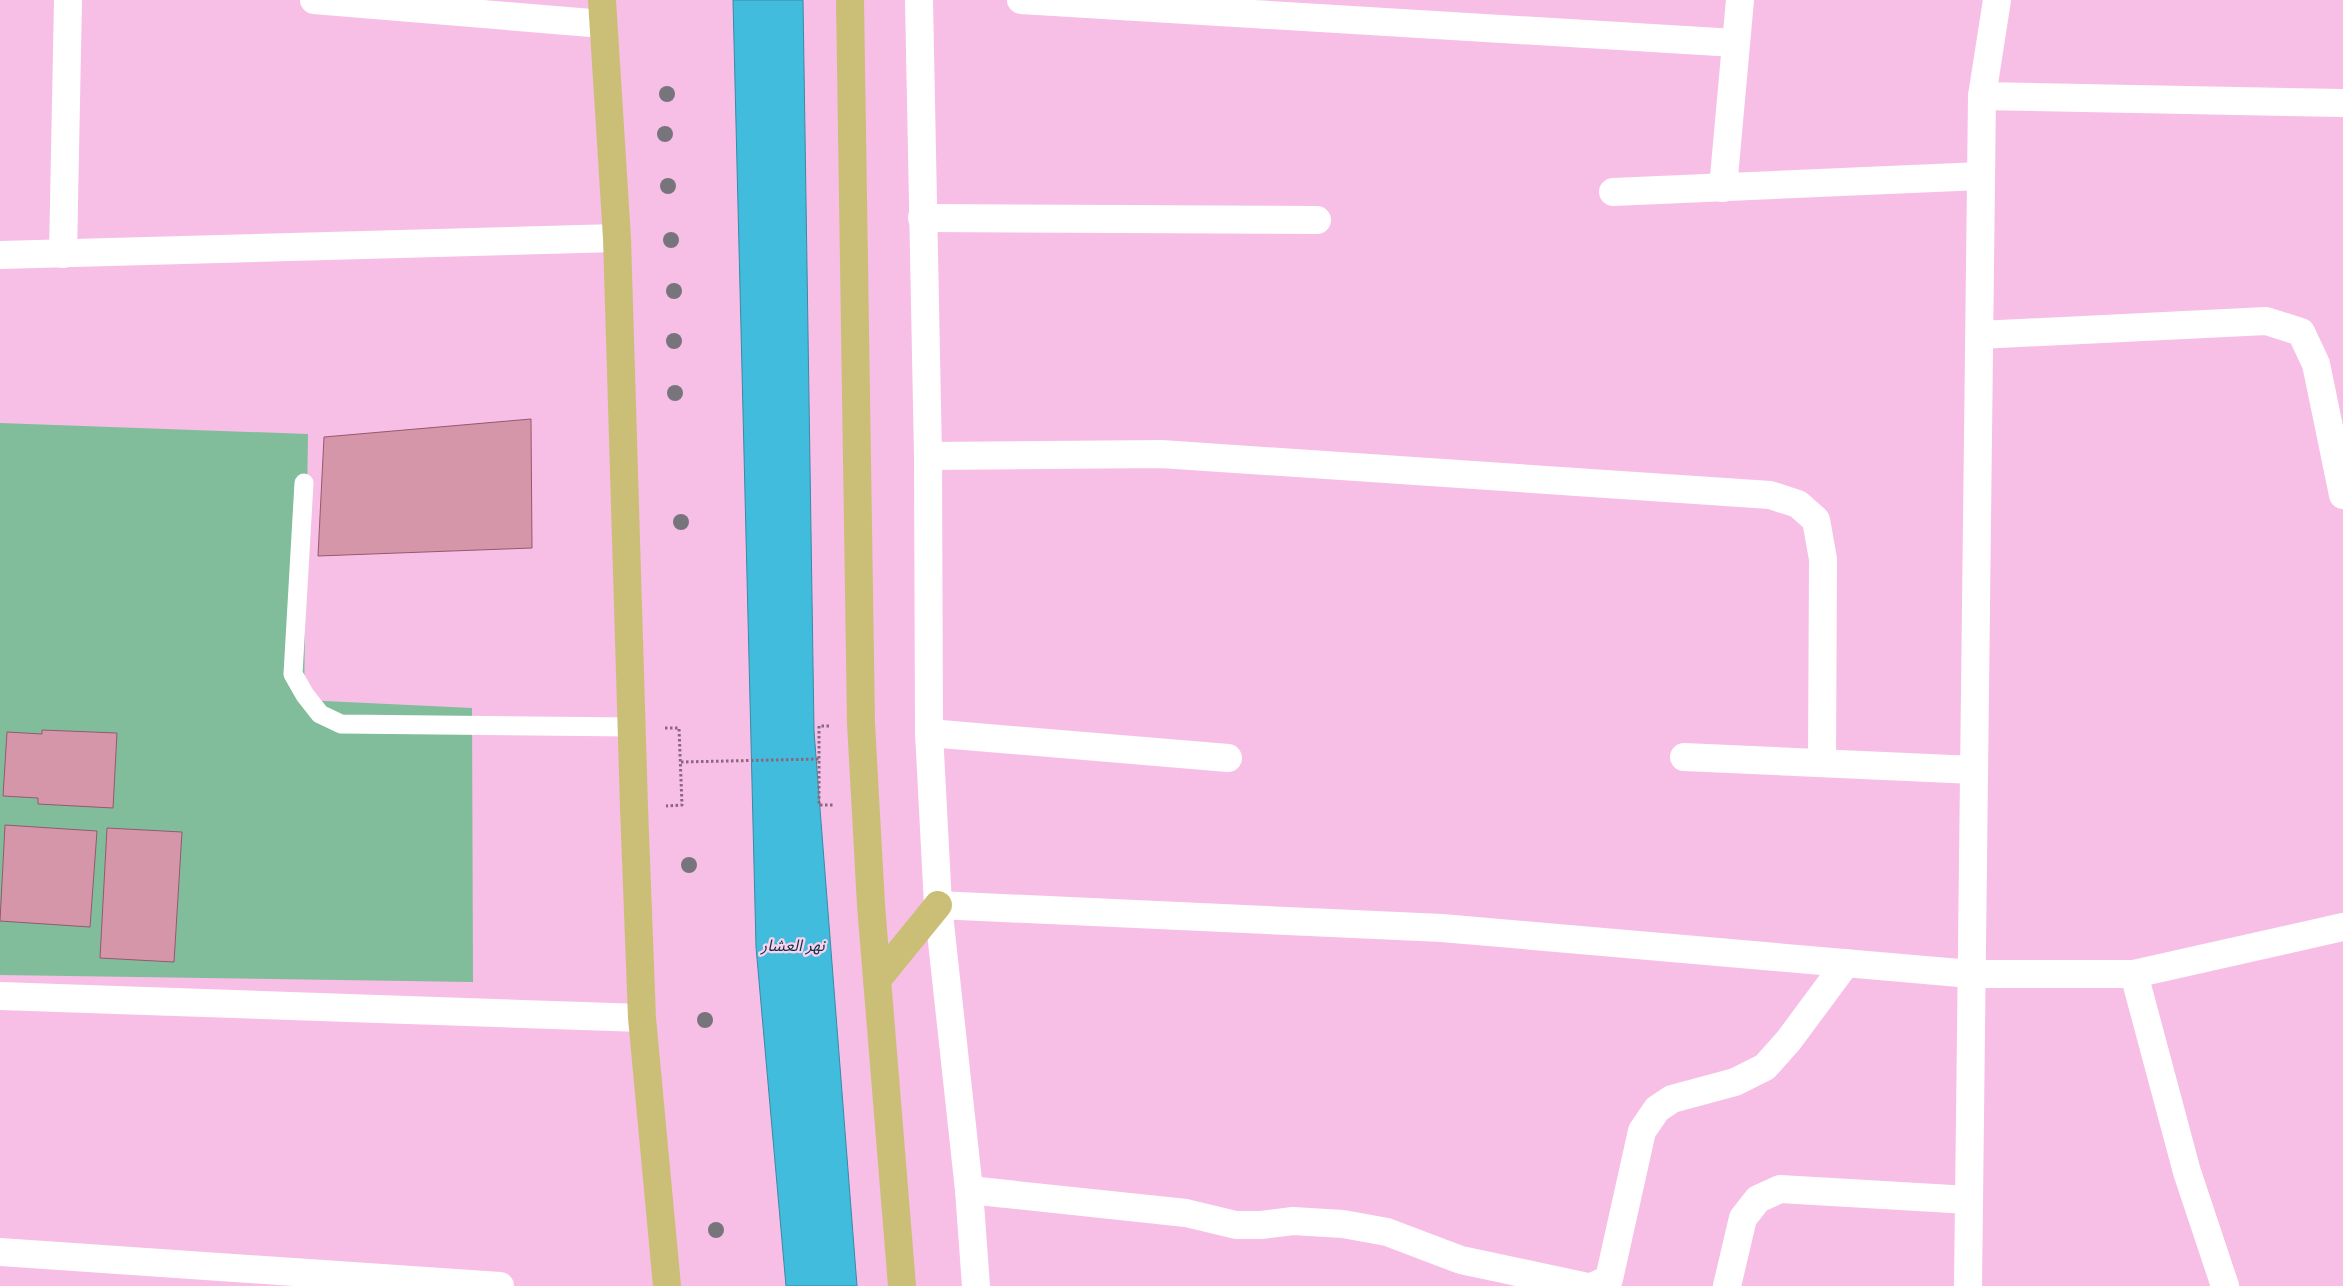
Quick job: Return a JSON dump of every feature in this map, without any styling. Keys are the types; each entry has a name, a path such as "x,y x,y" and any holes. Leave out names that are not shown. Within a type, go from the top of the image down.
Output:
{"main road":[{"path":"850,0 861,723 877,980 902,1286"},
{"path":"603,12 617,238 642,1018 667,1286"},
{"path":"877,980 938,905"}],"street":[{"path":"63,254 68,0"},
{"path":"314,0 603,12"},
{"path":"919,0 928,456 929,733 938,905 969,1190 976,1286"},
{"path":"1021,0 1735,43"},
{"path":"1723,188 1740,0"},
{"path":"1968,1286 1982,96 1997,0"},
{"path":"1982,96 2343,103"},
{"path":"1612,192 1981,176"},
{"path":"922,218 1318,220"},
{"path":"0,255 617,238"},
{"path":"1980,335 2266,321 2301,332 2316,364 2341,477"},
{"path":"928,456 1160,454 1770,495 1798,504 1816,520 1823,559 1822,763"},
{"path":"929,733 1228,758"},
{"path":"1684,757 1974,770"},
{"path":"938,905 1442,928 1972,974 2134,974 2343,927"},
{"path":"1594,1286 1609,1279 1642,1131 1657,1109 1672,1099 1735,1082 1764,1066 1789,1040 1846,964"},
{"path":"2134,974 2187,1172 2225,1286"},
{"path":"0,996 642,1018"},
{"path":"1726,1286 1744,1218 1758,1199 1780,1189 1969,1200"},
{"path":"969,1190 1186,1213 1236,1224 1261,1225 1293,1221 1343,1224 1386,1232 1461,1260 1583,1286"},
{"path":"0,1252 500,1286"}],"lane":[{"path":"304,483 293,674 305,695 320,714 340,724 632,727"}],"path":[{"path":"819,726 819,805"},
{"path":"679,728 682,762 682,805"},
{"path":"682,762 819,759"}],"green space":[{"path":"0,423 308,434 304,700 472,708 473,982 0,975"}],"water":[{"name":"نهر العشار","path":"733,0 803,0 814,731 857,1286 786,1286 756,947"}],"building":[{"path":"531,419 532,548 318,556 324,437"},
{"path":"42,730 117,733 113,808 38,804 38,798 3,796 7,732 42,734"},
{"path":"5,825 97,831 90,927 0,921"},
{"path":"107,828 182,832 174,962 100,958"}]}
